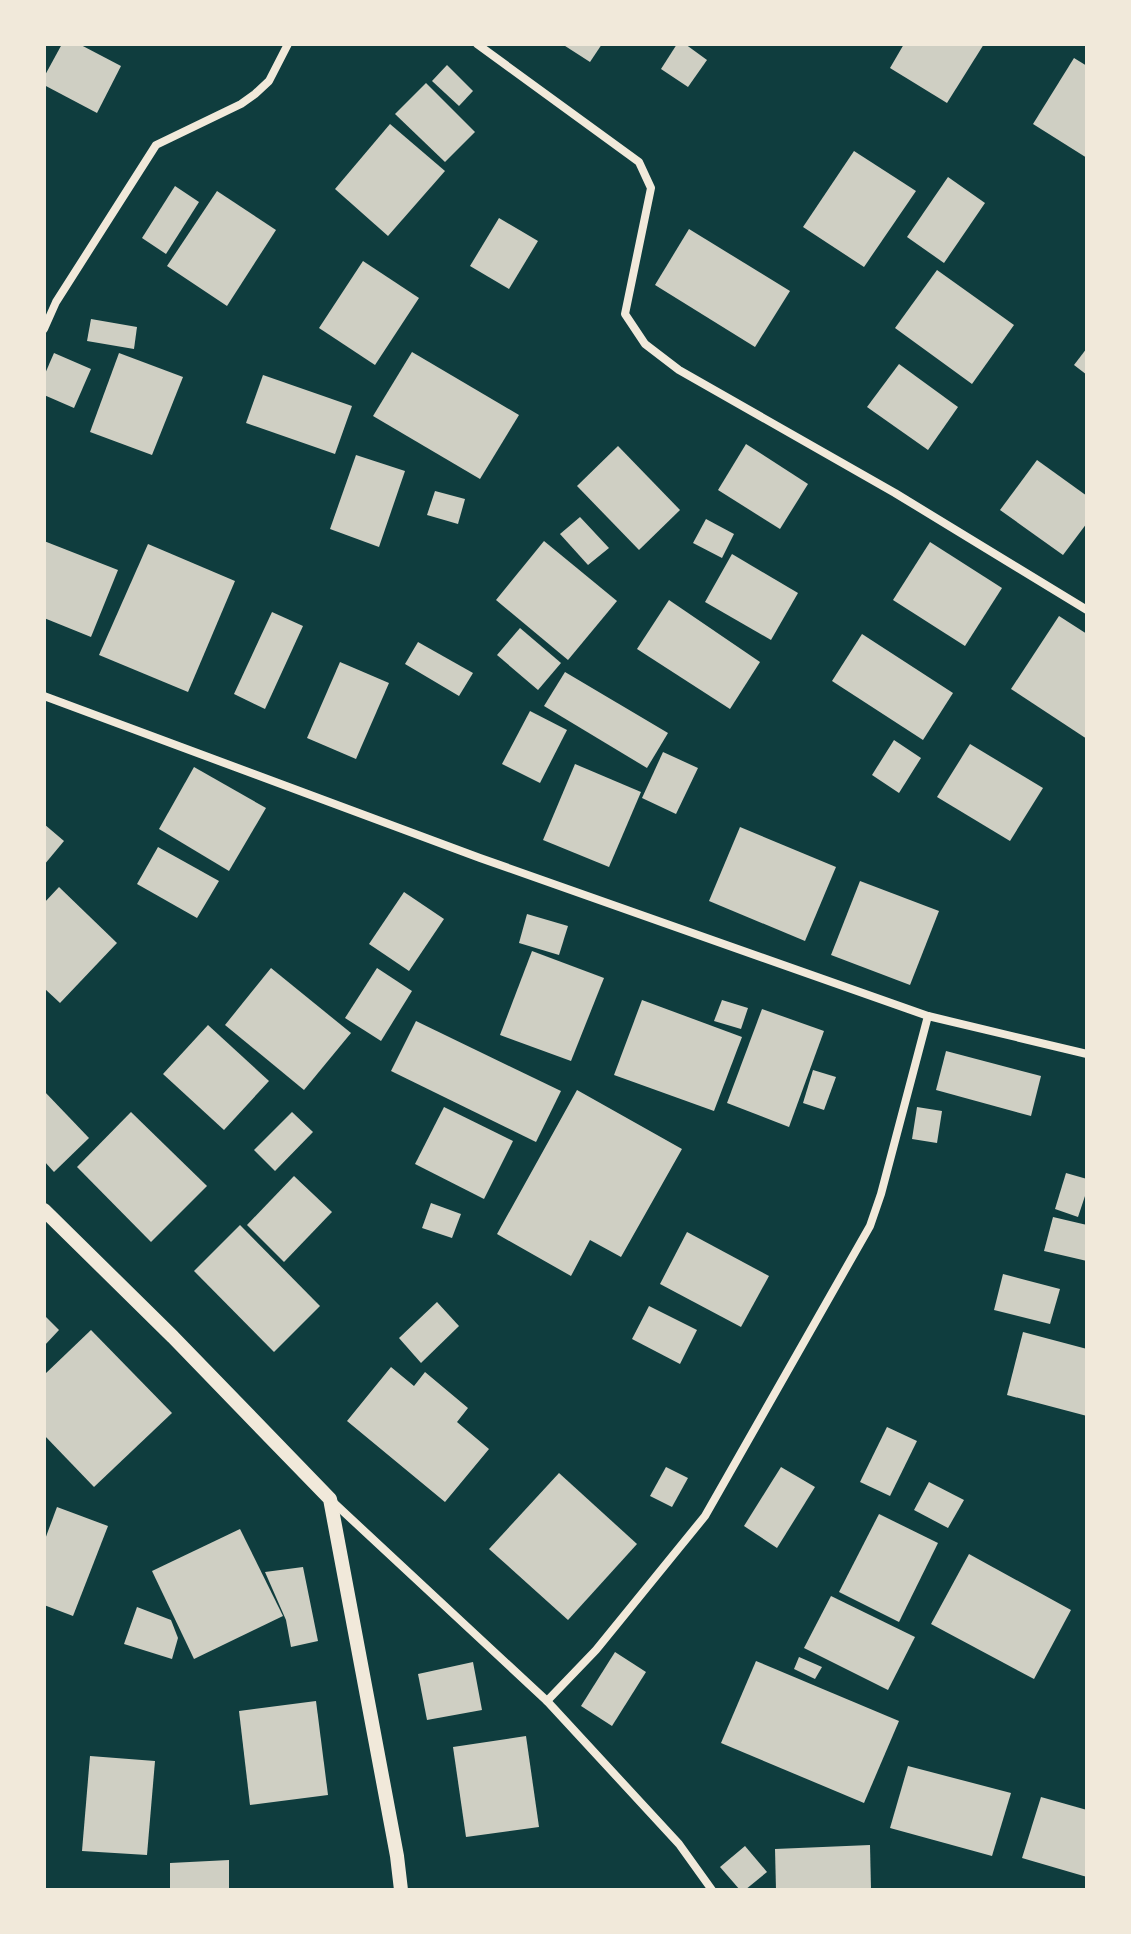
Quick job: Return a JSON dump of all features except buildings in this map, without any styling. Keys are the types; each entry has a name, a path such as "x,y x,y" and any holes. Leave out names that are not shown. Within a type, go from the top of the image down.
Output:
{"street":[{"path":"44,329 56,302 156,145 241,104 255,94 269,81 288,44"},
{"path":"477,44 639,162 651,188 625,314 645,344 679,370 895,493 1087,610"},
{"path":"44,696 465,853 928,1016 1087,1054"},
{"path":"547,1701 596,1650 705,1516 870,1226 928,1016"},
{"path":"44,1210 330,1499 547,1701 679,1844 712,1890"},
{"path":"330,1499 401,1890"}]}
